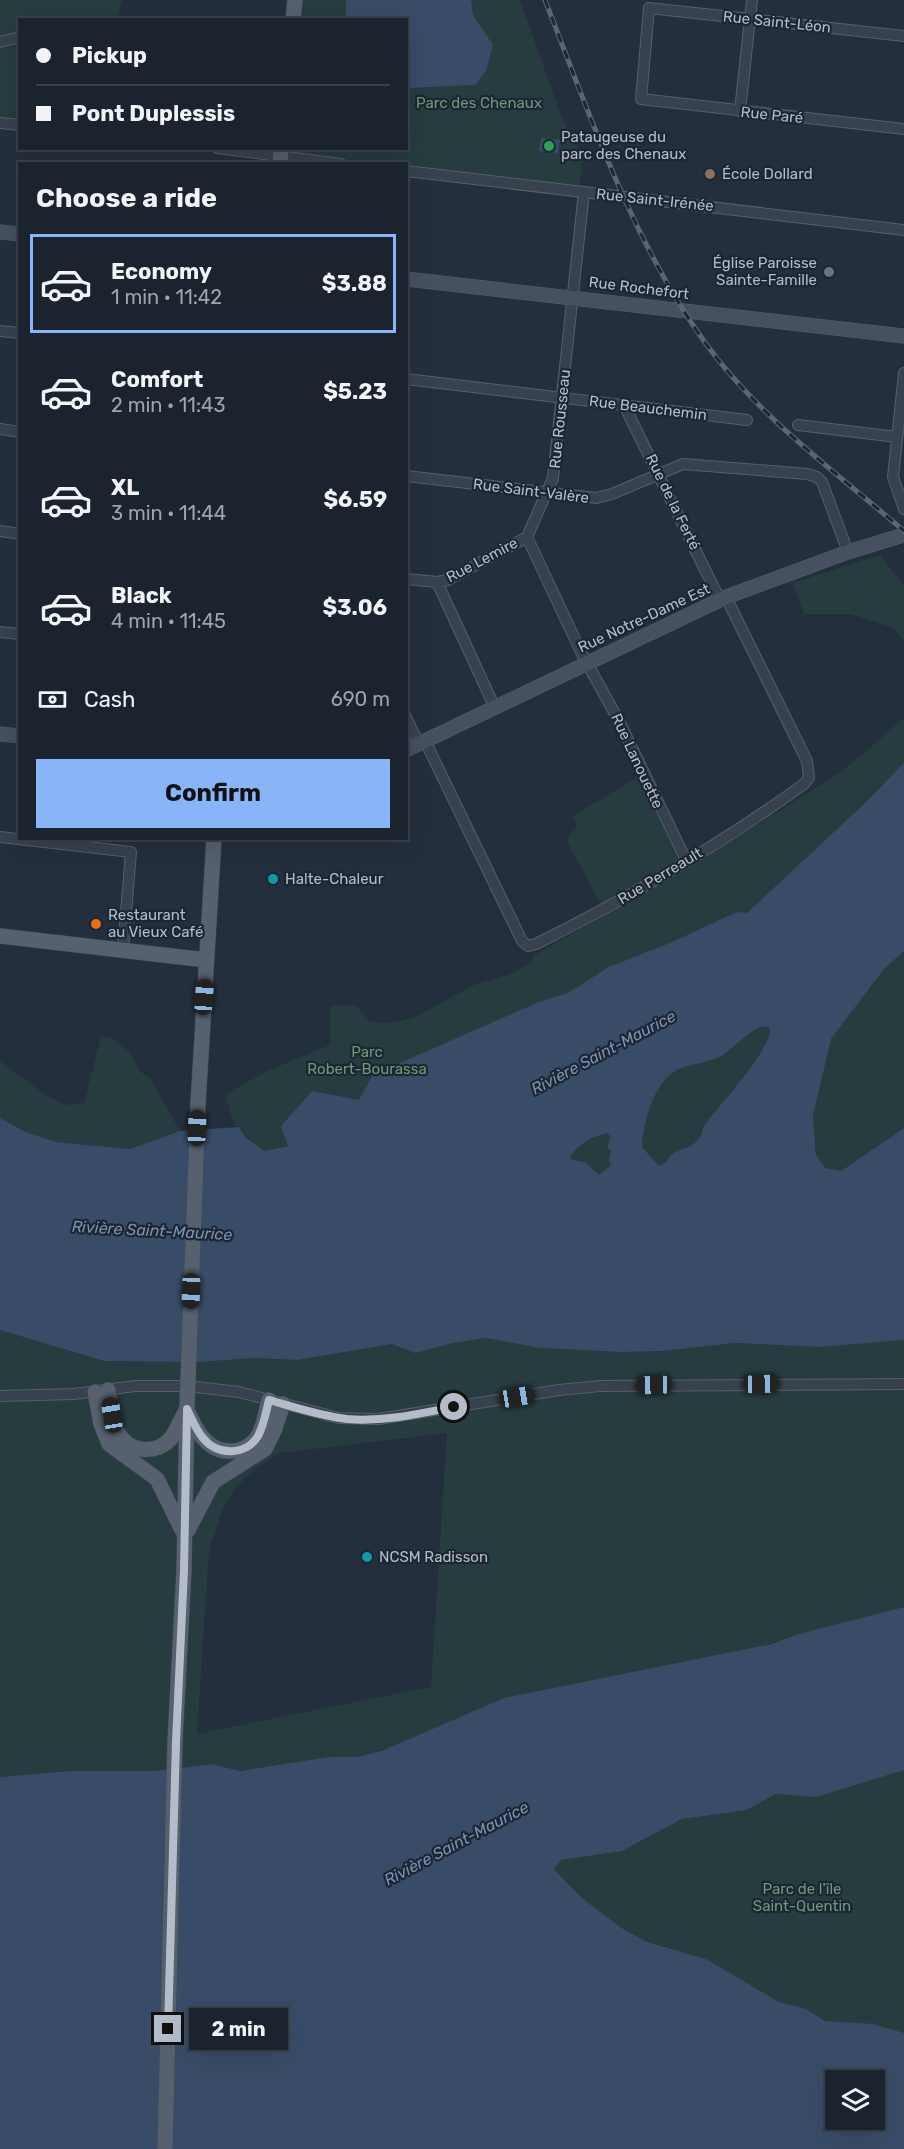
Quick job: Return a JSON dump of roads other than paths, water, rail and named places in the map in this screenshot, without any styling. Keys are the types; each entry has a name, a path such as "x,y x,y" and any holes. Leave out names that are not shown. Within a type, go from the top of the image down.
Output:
{"main road":[{"path":"293,18 295,0"},
{"path":"165,2149 176,1742 185,1536 187,1408 198,1104 214,840"},
{"path":"0,936 206,960"},
{"path":"101,1391 118,1434 138,1449 153,1449 166,1443 187,1408"},
{"path":"101,1391 101,1424 109,1444 157,1479 169,1498 185,1536"},
{"path":"187,1408 206,1441 218,1449 235,1452 249,1446 259,1435 276,1402"},
{"path":"185,1536 213,1482 261,1452 268,1444 276,1402"}],"street":[{"path":"740,111 752,0"},
{"name":"Rue Saint-Léon","path":"640,99 649,8 904,36"},
{"path":"0,42 18,38"},
{"name":"Rue Paré","path":"640,99 904,129"},
{"path":"0,123 18,125"},
{"path":"233,150 326,162"},
{"name":"Rue Saint-Irénée","path":"408,171 904,230"},
{"name":"Rue Rousseau","path":"527,537 553,478 584,192"},
{"path":"0,232 18,234"},
{"name":"Rue Rochefort","path":"408,279 904,336"},
{"path":"0,331 18,333"},
{"path":"904,373 893,477 904,509"},
{"name":"Rue Beauchemin","path":"408,379 747,420"},
{"name":"Rue de la Ferté","path":"624,405 723,598"},
{"path":"798,425 897,436"},
{"path":"0,429 18,432"},
{"name":"Rue Saint-Valère","path":"408,476 547,493 602,497 676,464 690,463 814,475 824,486 848,552"},
{"path":"0,531 18,534"},
{"name":"Rue Notre-Dame Est","path":"417,745 723,598 848,552 904,535"},
{"path":"527,537 587,663"},
{"name":"Rue Lemire","path":"437,582 448,580 527,537"},
{"path":"408,579 437,582 495,708"},
{"name":"Rue Perreault","path":"417,745 522,941 528,946 536,944 590,917 756,819 804,784 810,774 807,761 723,598"},
{"path":"0,632 18,634"},
{"name":"Rue Lanouette","path":"587,663 620,723 686,860"},
{"path":"408,722 417,745"},
{"path":"0,734 18,736"},
{"path":"0,837 18,839"},
{"path":"26,840 131,852 123,949"},
{"path":"0,1396 101,1391 135,1386 187,1386 225,1389 339,1418 379,1419 559,1390 600,1386 904,1384"}],"water":[{"path":"346,0 471,0 473,15 493,45 486,71 475,85 408,88 408,18 346,18"},
{"name":"Pataugeuse du parc des Chenaux","path":"541,138 560,140 558,153 539,151"},
{"name":"Rivière Saint-Maurice","path":"904,763 904,951 884,969 831,1039 813,1116 816,1155 825,1168 841,1171 904,1128 904,1340 820,1347 735,1343 663,1351 620,1352 540,1348 486,1338 453,1343 415,1353 392,1344 297,1360 253,1358 200,1362 104,1361 0,1330 0,1118 28,1133 56,1142 130,1149 180,1131 239,1127 245,1137 265,1151 288,1146 281,1126 312,1091 359,1100 376,1069 386,1069 539,1002 568,993 609,967 670,943 737,912 747,913 862,806","holes":["762,1026 770,1028 762,1050 744,1077 706,1123 698,1140 676,1152 666,1163 659,1166 642,1147 647,1115 662,1084 677,1070 721,1056","607,1133 611,1137 607,1147 611,1151 609,1160 611,1165 599,1175 585,1162 572,1160 570,1156 582,1144"]},
{"name":"Rivière Saint-Maurice","path":"904,1607 904,1770 816,1797 775,1794 747,1810 682,1819 622,1851 561,1860 554,1869 582,1898 620,1927 647,1942 706,1959 779,2002 806,2009 825,2021 873,2024 904,2033 904,2149 0,2149 0,1777 70,1771 155,1771 212,1764 240,1771 329,1757 357,1757 384,1750 504,1698 772,1644 799,1634"}],"railway":[{"path":"545,0 597,134 635,221 656,263 706,344 727,371 774,420 904,531"}],"place":[{"name":"Pataugeuse du parc des Chenaux","path":"549,146"},
{"name":"École Dollard","path":"710,174"},
{"name":"Église Paroisse Sainte-Famille","path":"829,272"},
{"name":"Halte-Chaleur","path":"273,879"},
{"name":"Restaurant au Vieux Café","path":"96,924"},
{"name":"NCSM Radisson","path":"367,1557"}],"park label":[{"name":"Parc des Chenaux","path":"479,103"},
{"name":"Parc Robert-Bourassa","path":"367,1060"},
{"name":"Parc de l'île Saint-Quentin","path":"802,1898"}]}
